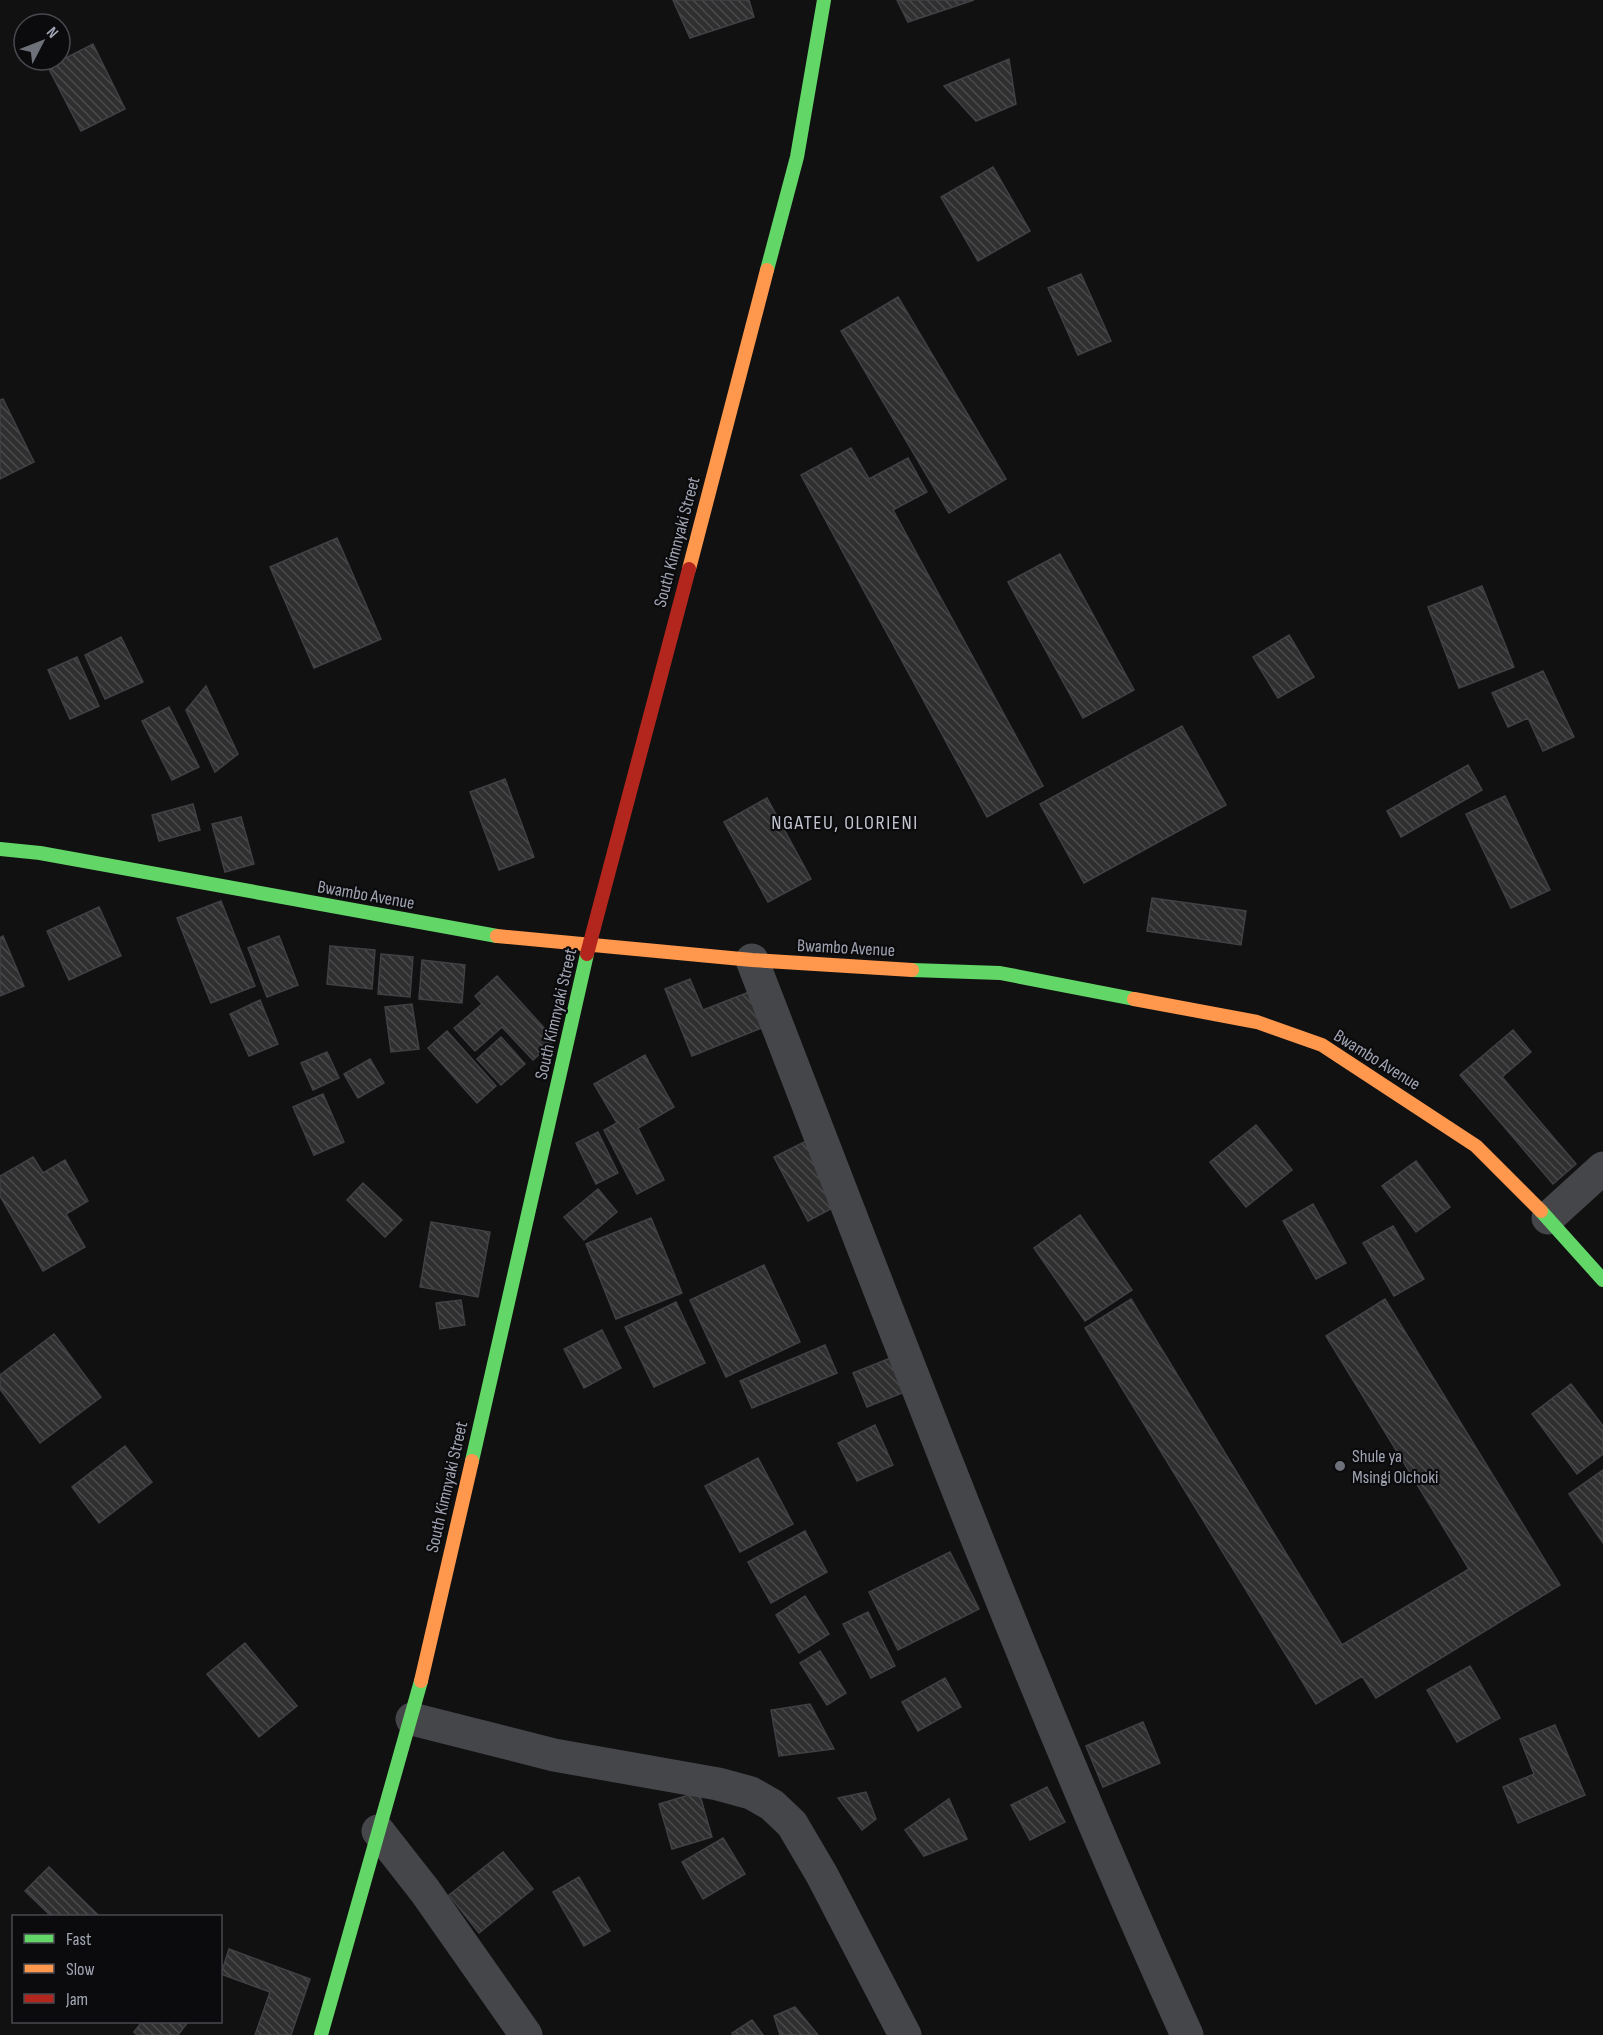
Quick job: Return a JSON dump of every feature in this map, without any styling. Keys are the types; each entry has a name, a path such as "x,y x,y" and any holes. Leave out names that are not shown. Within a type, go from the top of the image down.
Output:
{"street":[{"name":"South Kimnyaki Street","path":"321,2035 412,1719 522,1251 589,947 797,157 824,0"},
{"name":"Bwambo Avenue","path":"0,849 40,853 485,935 589,947 859,968 1000,973 1257,1022 1322,1046 1476,1146 1548,1218 1603,1280"},
{"path":"752,960 988,1565 1108,1862 1187,2035"},
{"path":"1548,1218 1603,1168"},
{"path":"412,1719 554,1755 718,1784 751,1793 772,1804 792,1824 822,1875 905,2035"},
{"path":"378,1832 425,1891 526,2035"}],"building":[{"path":"673,0 749,0 754,17 690,38"},
{"path":"897,0 974,0 908,22"},
{"path":"93,44 125,109 81,131 51,72 72,72 72,55"},
{"path":"1009,59 1016,104 976,121 944,86"},
{"path":"993,167 1030,231 978,261 941,197"},
{"path":"1081,274 1111,341 1078,355 1048,288"},
{"path":"898,297 1006,479 949,513 841,331"},
{"path":"3,399 34,462 0,479 0,400"},
{"path":"851,448 869,479 908,458 927,492 893,510 1043,786 987,817 801,475"},
{"path":"337,538 381,639 314,668 270,567"},
{"path":"1060,554 1134,690 1083,718 1008,582"},
{"path":"1482,586 1514,667 1459,688 1428,607"},
{"path":"1289,635 1314,677 1278,698 1253,657"},
{"path":"121,637 143,682 105,699 85,655"},
{"path":"77,657 99,706 70,719 48,670"},
{"path":"1543,671 1574,737 1543,751 1528,718 1508,727 1492,693"},
{"path":"206,686 238,754 215,772 186,710"},
{"path":"169,707 199,767 172,780 142,721"},
{"path":"1182,726 1226,805 1084,883 1040,804"},
{"path":"1468,765 1482,790 1401,837 1387,811"},
{"path":"505,779 534,857 499,870 470,792"},
{"path":"1505,796 1550,890 1511,908 1466,814"},
{"path":"767,798 811,879 768,902 724,822"},
{"path":"193,804 200,830 159,841 152,815"},
{"path":"241,817 254,864 225,872 212,824"},
{"path":"1152,898 1246,911 1241,945 1147,931"},
{"path":"221,901 255,986 211,1003 177,918"},
{"path":"99,907 121,956 69,980 47,931"},
{"path":"3,936 24,986 0,996 0,938"},
{"path":"279,936 298,985 267,997 248,948"},
{"path":"330,946 375,950 372,989 327,984"},
{"path":"381,954 413,957 410,997 378,994"},
{"path":"422,960 465,965 462,1003 419,999"},
{"path":"497,976 555,1040 533,1060 502,1027 475,1051 454,1028 482,1004 475,996"},
{"path":"690,979 703,1010 749,992 764,1027 692,1056 665,989"},
{"path":"260,1000 278,1044 249,1056 230,1014"},
{"path":"412,1004 419,1049 391,1052 385,1007"},
{"path":"1513,1030 1531,1052 1502,1077 1576,1164 1553,1184 1460,1075"},
{"path":"447,1031 496,1086 477,1103 428,1048"},
{"path":"501,1037 525,1064 501,1085 477,1059"},
{"path":"327,1052 339,1078 313,1090 301,1063"},
{"path":"645,1055 674,1107 638,1128 664,1180 637,1194 604,1130 617,1123 594,1084"},
{"path":"370,1059 384,1083 358,1098 344,1074"},
{"path":"323,1094 344,1142 314,1155 293,1107"},
{"path":"1256,1125 1292,1170 1246,1207 1210,1162"},
{"path":"598,1132 618,1173 596,1184 576,1143"},
{"path":"808,1140 842,1203 808,1221 774,1157"},
{"path":"33,1157 43,1173 65,1160 88,1201 66,1214 85,1247 43,1271 0,1196 0,1176"},
{"path":"1416,1161 1450,1207 1416,1232 1382,1186"},
{"path":"363,1183 402,1220 385,1237 347,1200"},
{"path":"598,1189 617,1212 584,1240 564,1217"},
{"path":"1313,1204 1346,1263 1316,1279 1283,1221"},
{"path":"1080,1215 1132,1290 1085,1321 1034,1248"},
{"path":"651,1218 682,1293 616,1319 586,1244"},
{"path":"431,1222 490,1232 478,1297 420,1287"},
{"path":"1393,1226 1424,1279 1394,1296 1363,1243"},
{"path":"764,1265 800,1342 726,1377 690,1300"},
{"path":"1131,1299 1342,1645 1469,1569 1326,1336 1385,1299 1560,1585 1376,1698 1362,1676 1316,1704 1085,1328"},
{"path":"461,1300 465,1325 440,1329 436,1303"},
{"path":"676,1302 705,1363 654,1387 625,1327"},
{"path":"602,1330 621,1368 584,1388 564,1349"},
{"path":"54,1334 101,1397 40,1443 0,1389 0,1375"},
{"path":"825,1345 837,1373 752,1408 740,1381"},
{"path":"893,1357 907,1391 867,1407 853,1373"},
{"path":"1571,1384 1603,1426 1603,1454 1577,1474 1532,1414"},
{"path":"875,1425 893,1465 857,1481 838,1443"},
{"path":"125,1446 152,1482 99,1523 72,1487"},
{"path":"758,1458 793,1524 740,1552 705,1486"},
{"path":"1603,1470 1603,1543 1569,1494"},
{"path":"805,1531 827,1572 771,1603 748,1562"},
{"path":"950,1552 979,1609 898,1650 869,1592"},
{"path":"805,1596 829,1634 799,1653 776,1615"},
{"path":"868,1612 895,1666 871,1678 843,1624"},
{"path":"245,1643 297,1706 259,1737 207,1674"},
{"path":"820,1651 846,1693 827,1705 800,1663"},
{"path":"1470,1666 1500,1718 1457,1742 1427,1690"},
{"path":"945,1678 961,1707 918,1731 902,1702"},
{"path":"810,1704 834,1749 779,1756 771,1710"},
{"path":"1143,1722 1160,1763 1103,1787 1086,1746"},
{"path":"1555,1725 1585,1795 1518,1823 1503,1787 1534,1774 1520,1739"},
{"path":"1047,1787 1065,1822 1030,1840 1011,1805"},
{"path":"699,1792 712,1837 672,1849 659,1804"},
{"path":"866,1792 876,1819 862,1830 838,1798"},
{"path":"949,1799 967,1839 924,1856 905,1830"},
{"path":"723,1838 745,1874 703,1899 682,1862"},
{"path":"503,1852 533,1889 479,1933 449,1895"},
{"path":"49,1867 98,1915 50,1915 25,1891"},
{"path":"579,1877 610,1931 584,1946 553,1892"},
{"path":"229,1949 310,1979 291,2035 255,2035 270,1992 222,1974"},
{"path":"795,2007 818,2035 780,2035 774,2016"},
{"path":"752,2020 763,2035 733,2035 732,2033"},
{"path":"141,2023 187,2023 178,2035 137,2035 134,2032"}],"traffic: fast":[{"path":"767,270 797,157 824,0"},
{"path":"0,849 40,853 497,936"},
{"path":"472,1461 587,954"},
{"path":"912,970 1000,973 1134,999"},
{"path":"1541,1211 1603,1280"},
{"path":"321,2035 421,1681"}],"traffic: slow":[{"path":"689,569 767,270"},
{"path":"497,936 752,960 912,970"},
{"path":"1134,999 1257,1022 1322,1045 1476,1146 1541,1211"},
{"path":"421,1681 472,1461"}],"traffic: jam":[{"path":"587,954 689,569"}],"place":[{"name":"Shule ya Msingi Olchoki","path":"1340,1466"}],"district":[{"name":"NGATEU, OLORIENI","path":"845,823"}]}
